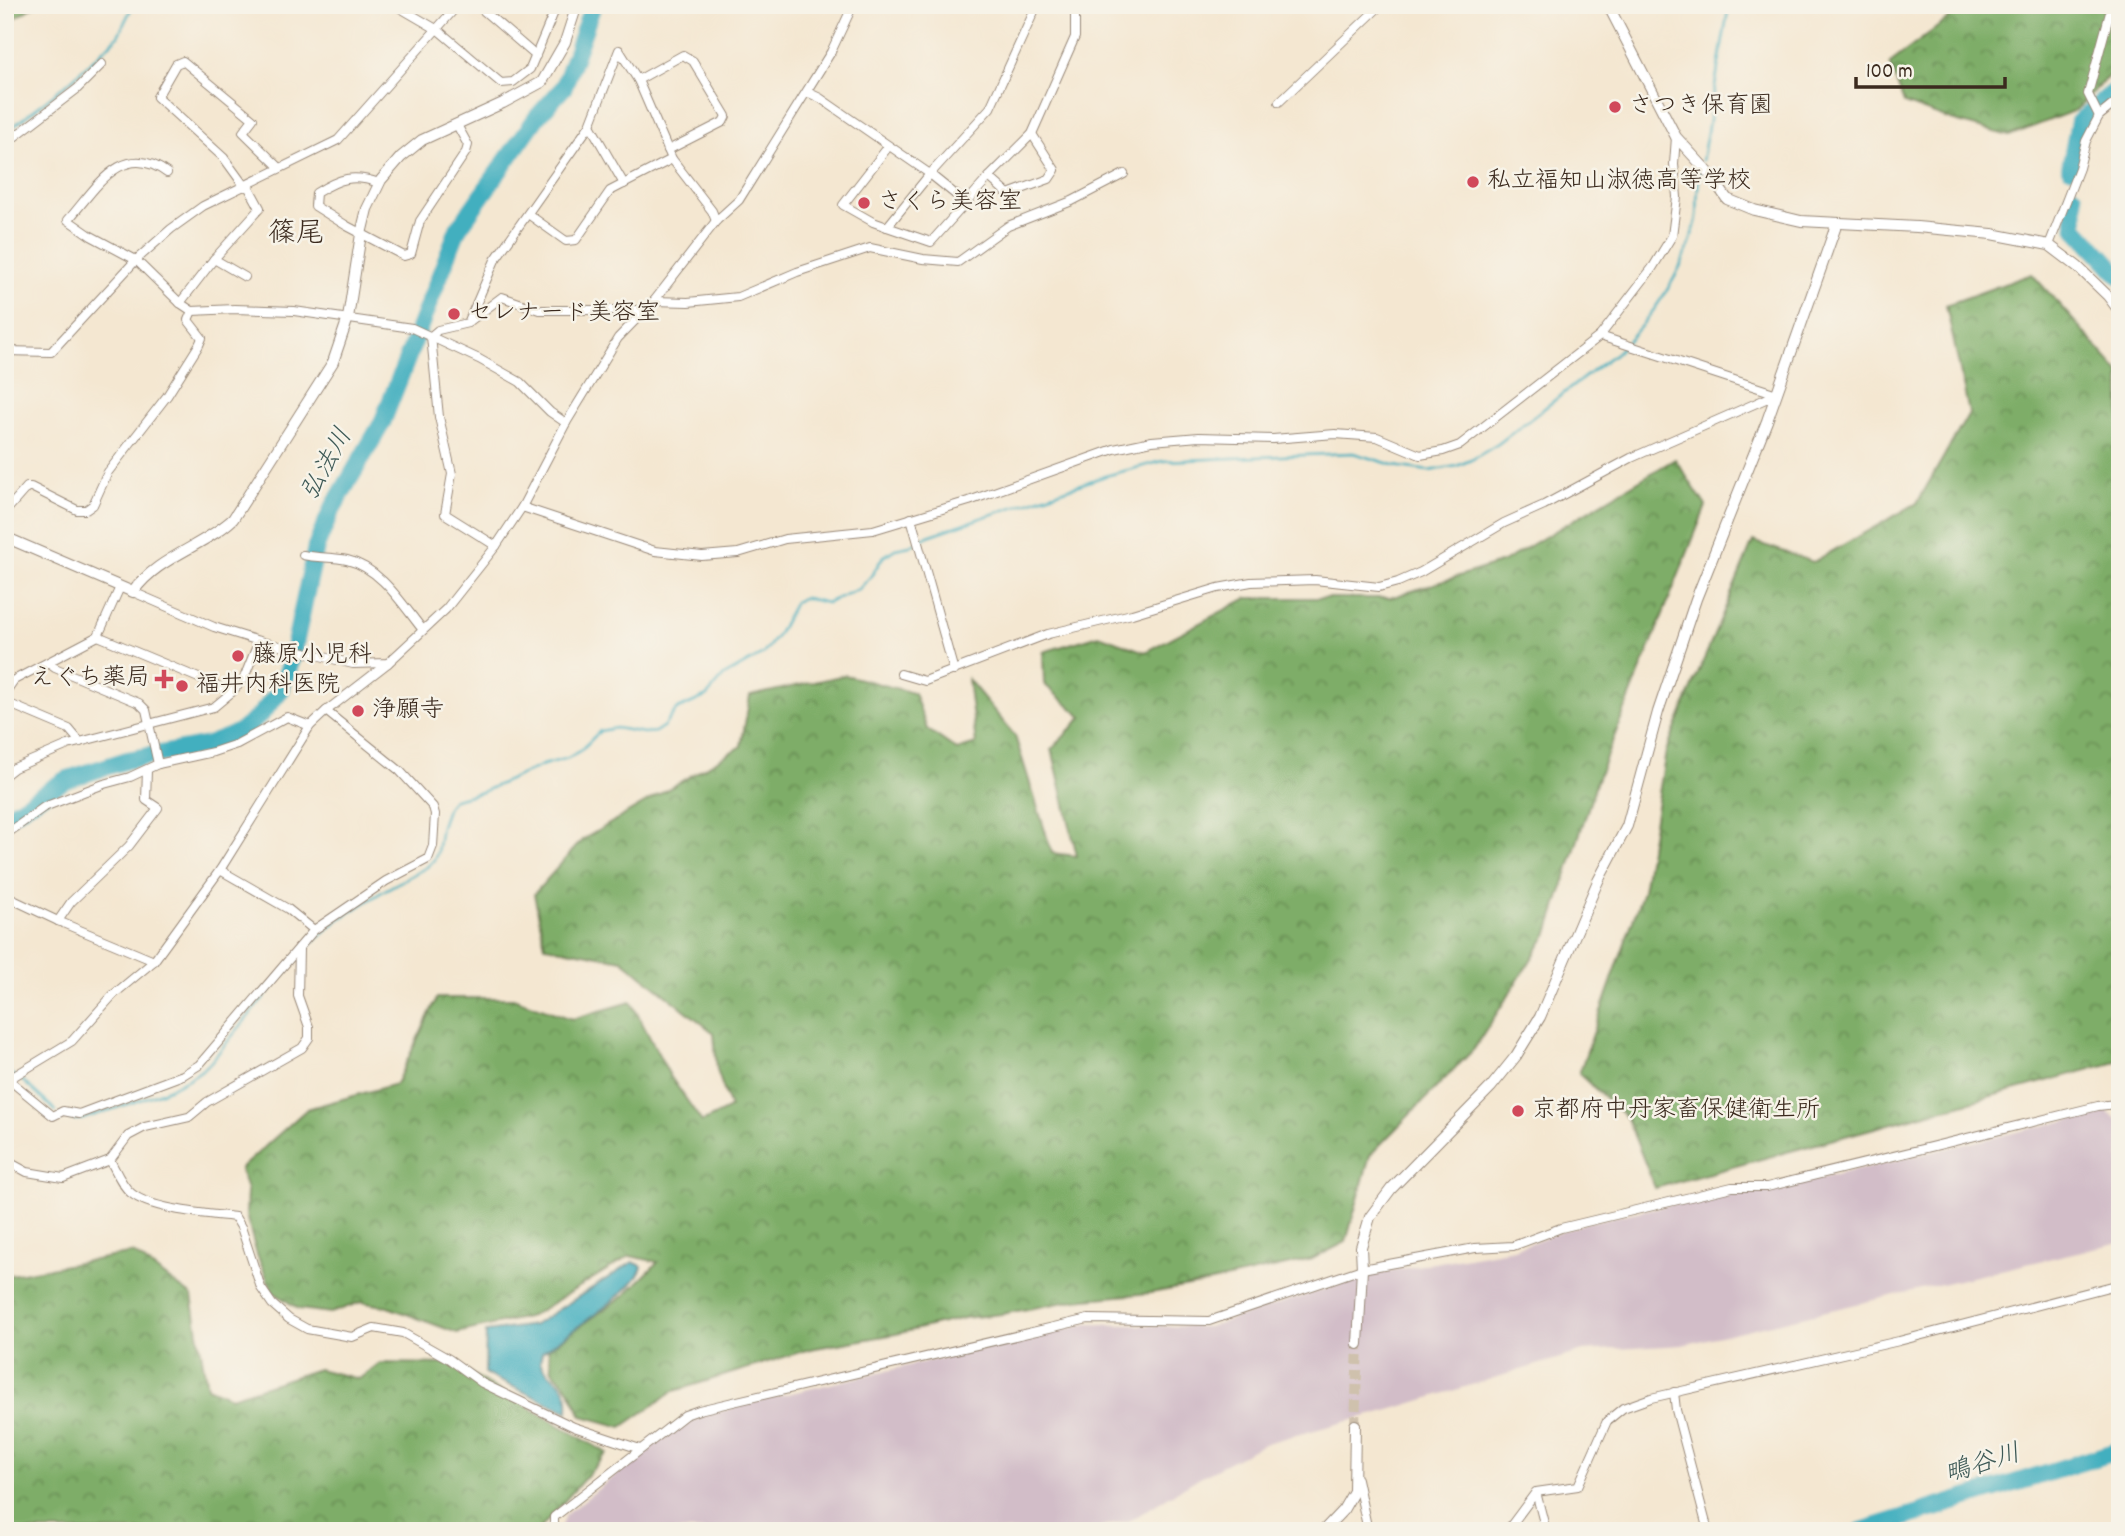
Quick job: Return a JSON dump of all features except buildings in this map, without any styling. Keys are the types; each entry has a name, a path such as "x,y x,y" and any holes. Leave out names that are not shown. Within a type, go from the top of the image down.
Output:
{"street":[{"path":"395,5 438,30 501,83 513,82 530,69 557,6"},
{"path":"5,351 51,352 136,260 171,229 203,206 338,140 458,5"},
{"path":"478,5 536,56"},
{"path":"133,592 141,580 184,550 220,531 233,519 334,362 348,318 367,209 379,183 401,157 422,140 542,82 565,42 577,5"},
{"path":"327,711 400,771 433,807 433,846 428,859 386,881 314,930 199,1065 160,1085 79,1114 63,1111 53,1116 7,1080 72,1041 113,995 154,961 220,870 310,726 327,711 388,663 446,609 496,546 522,507 566,424 618,338 654,301 716,221 739,200 831,51 853,5"},
{"path":"887,227 930,174 990,108 1037,5"},
{"path":"888,147 843,205 873,222 931,242 1032,134 1075,37 1075,5"},
{"path":"1279,102 1381,5"},
{"path":"1608,5 1676,136 1709,173 1727,199 1754,210 1801,221 1992,234 2049,245 2078,267 2108,296 2120,312"},
{"path":"2099,116 2088,94 2112,5"},
{"path":"468,323 495,260 590,125 619,50 638,80 672,159 712,211 716,221"},
{"path":"638,80 682,55 693,61 726,116 723,122 668,150"},
{"path":"180,303 214,258 260,208 247,186 223,158 157,97 176,64 183,61 253,119 243,132 279,168"},
{"path":"5,144 77,89 102,64"},
{"path":"807,92 820,98 930,174 966,203"},
{"path":"2049,245 2079,168 2086,141 2099,116 2120,99"},
{"path":"379,183 362,177 335,181 316,193 315,206 404,256 411,254 420,221 466,152 468,145 457,125"},
{"path":"590,125 624,184"},
{"path":"989,177 1008,194 1049,179 1055,170 1032,134"},
{"path":"522,507 655,551 702,556 738,553 785,539 873,530 969,501 1114,449 1152,441 1199,437 1273,439 1335,434 1377,437 1420,455 1443,451 1460,444 1600,336 1653,267 1672,236 1677,197 1674,164 1676,136"},
{"path":"527,214 566,241 576,240 610,191 672,159"},
{"path":"167,173 158,166 137,160 112,169 68,220 136,260 180,303 192,311 294,311 412,328 479,359 520,382 566,424"},
{"path":"654,301 688,302 738,297 797,272 870,248 923,259 958,262 1008,226 1072,201 1124,174"},
{"path":"1358,1344 1361,1247 1370,1217 1391,1189 1491,1087 1516,1056 1540,1017 1598,881 1627,826 1658,712 1696,599 1777,394 1837,223"},
{"path":"214,258 245,278"},
{"path":"428,335 468,323 502,297 539,310 643,310"},
{"path":"5,512 27,487 77,510 86,510 93,505 108,472 167,396 199,345 202,338 188,320 192,311"},
{"path":"428,335 439,416 452,474 445,514 496,546"},
{"path":"1600,336 1777,394"},
{"path":"901,674 925,681 1048,634 1132,614 1218,588 1251,582 1315,580 1379,587 1398,583 1504,523 1544,505 1631,458 1777,394"},
{"path":"911,518 954,671"},
{"path":"5,537 214,627 353,664 388,663"},
{"path":"303,555 346,560 369,568 393,592 423,630"},
{"path":"5,693 14,680 98,636 120,587"},
{"path":"98,636 232,692"},
{"path":"5,775 14,768 68,745 214,707 244,678 259,641"},
{"path":"48,663 139,703 146,710 158,764"},
{"path":"5,702 69,729 80,742"},
{"path":"5,835 44,807 130,777 158,764 237,744 287,717 310,726"},
{"path":"58,921 71,902 129,846 158,808 146,800 148,770"},
{"path":"220,870 288,909 314,930"},
{"path":"5,896 154,961"},
{"path":"5,1160 27,1172 63,1178 110,1160 128,1136 154,1124 189,1117 207,1102 302,1048 309,1038 309,1027 298,996 299,948"},
{"path":"554,1530 554,1517 685,1415 699,1410 1088,1319 1209,1321 1362,1269 1475,1248 1513,1246 1561,1228 1732,1187 1767,1187 2098,1105 2116,1104 2120,1107"},
{"path":"110,1160 129,1192 140,1199 196,1213 235,1217 265,1296 289,1319 307,1329 352,1337 374,1328 402,1333 449,1359 482,1383 574,1427 640,1449"},
{"path":"1507,1531 1536,1492 1578,1486 1608,1421 1623,1408 1674,1392 1899,1342 2120,1284"},
{"path":"1674,1392 1676,1410 1708,1531"},
{"path":"1323,1531 1343,1510 1354,1491 1355,1425"},
{"path":"1355,1469 1368,1531"},
{"path":"1536,1492 1546,1531"}],"shaded area":[{"path":"2106,1111 2120,1122 2120,1242 1682,1345 1583,1351 1390,1410 1266,1443 1200,1477 1131,1520 1086,1531 559,1531 565,1515 662,1439 701,1417 770,1398 1088,1324 1208,1327 1371,1274 1514,1249 1586,1223 1733,1191 1771,1190"}],"green space":[{"path":"5,5 35,5 5,25"},
{"path":"1974,5 2120,5 2120,64 2076,110 2009,136 1951,120 1904,103 1890,63 1952,16"},
{"path":"2032,274 2120,373 2120,1061 1655,1188 1627,1118 1579,1074 1643,891 1666,751 1753,541 1813,562 1917,503 1969,413 1946,305"},
{"path":"1675,459 1706,506 1597,780 1548,933 1474,1049 1370,1155 1346,1242 1312,1259 1211,1282 1151,1293 1075,1300 1002,1314 964,1318 896,1334 810,1349 674,1391 622,1427 582,1416 569,1389 552,1370 548,1349 625,1295 658,1262 630,1256 531,1316 457,1333 388,1307 361,1302 331,1313 299,1309 273,1292 257,1255 246,1215 247,1190 240,1169 307,1109 396,1084 437,998 513,998 572,1019 631,1002 670,1076 702,1122 730,1108 717,1070 714,1033 622,960 545,946 534,894 582,840 741,746 750,696 845,675 914,693 927,729 957,750 976,744 968,679 1015,736 1052,853 1077,856 1052,749 1082,717 1044,684 1043,652 1099,635 1145,652 1247,598 1390,598 1503,562"},
{"path":"133,1253 192,1296 207,1387 231,1397 318,1369 359,1379 380,1363 454,1364 607,1453 538,1531 5,1531 5,1276"}],"water":[{"path":"633,1262 642,1266 638,1276 628,1287 599,1312 542,1352 540,1362 565,1389 568,1412 485,1374 486,1332 534,1325"}],"waterway":[{"path":"5,133 69,82 107,47 118,36 133,5"},
{"name":"弘法川","path":"5,818 65,780 127,760 208,745 242,731 280,691 291,662 316,547 331,511 382,423 458,229 537,117 564,87 593,5"},
{"path":"1702,161 1728,11 1735,5"},
{"name":"鴫谷川","path":"2070,168 2079,122 2120,86"},
{"path":"301,954 338,920 427,867 434,860 441,826 448,806 454,799 482,792 543,765 568,758 581,750 600,731 616,728 644,733 655,732 664,726 676,710 707,696 724,676 763,654 777,636 795,602 805,598 827,603 859,589 883,557 895,549 1105,476 1163,461 1353,453 1400,467 1429,471 1457,466 1473,459 1498,444 1617,352 1643,324 1666,293 1691,240 1697,218 1701,168"},
{"name":"鴫谷川","path":"2074,196 2075,227 2120,276"},
{"path":"61,1115 74,1120 83,1119 149,1097 197,1074 209,1064 296,959"},
{"path":"5,1070 23,1081 56,1111"},
{"name":"鴫谷川","path":"1861,1531 2120,1450"}],"tunnel":[{"path":"1355,1425 1358,1344"}],"place":[{"name":"さつき保育園","path":"1615,107"},
{"name":"私立福知山淑徳高等学校","path":"1473,182"},
{"name":"さくら美容室","path":"864,203"},
{"name":"セレナード美容室","path":"454,314"},
{"name":"藤原小児科","path":"238,656"},
{"name":"えぐち薬局","path":"164,679"},
{"name":"福井内科医院","path":"182,686"},
{"name":"浄願寺","path":"358,711"},
{"name":"京都府中丹家畜保健衛生所","path":"1518,1111"}],"district":[{"name":"篠尾","path":"296,236"}]}
